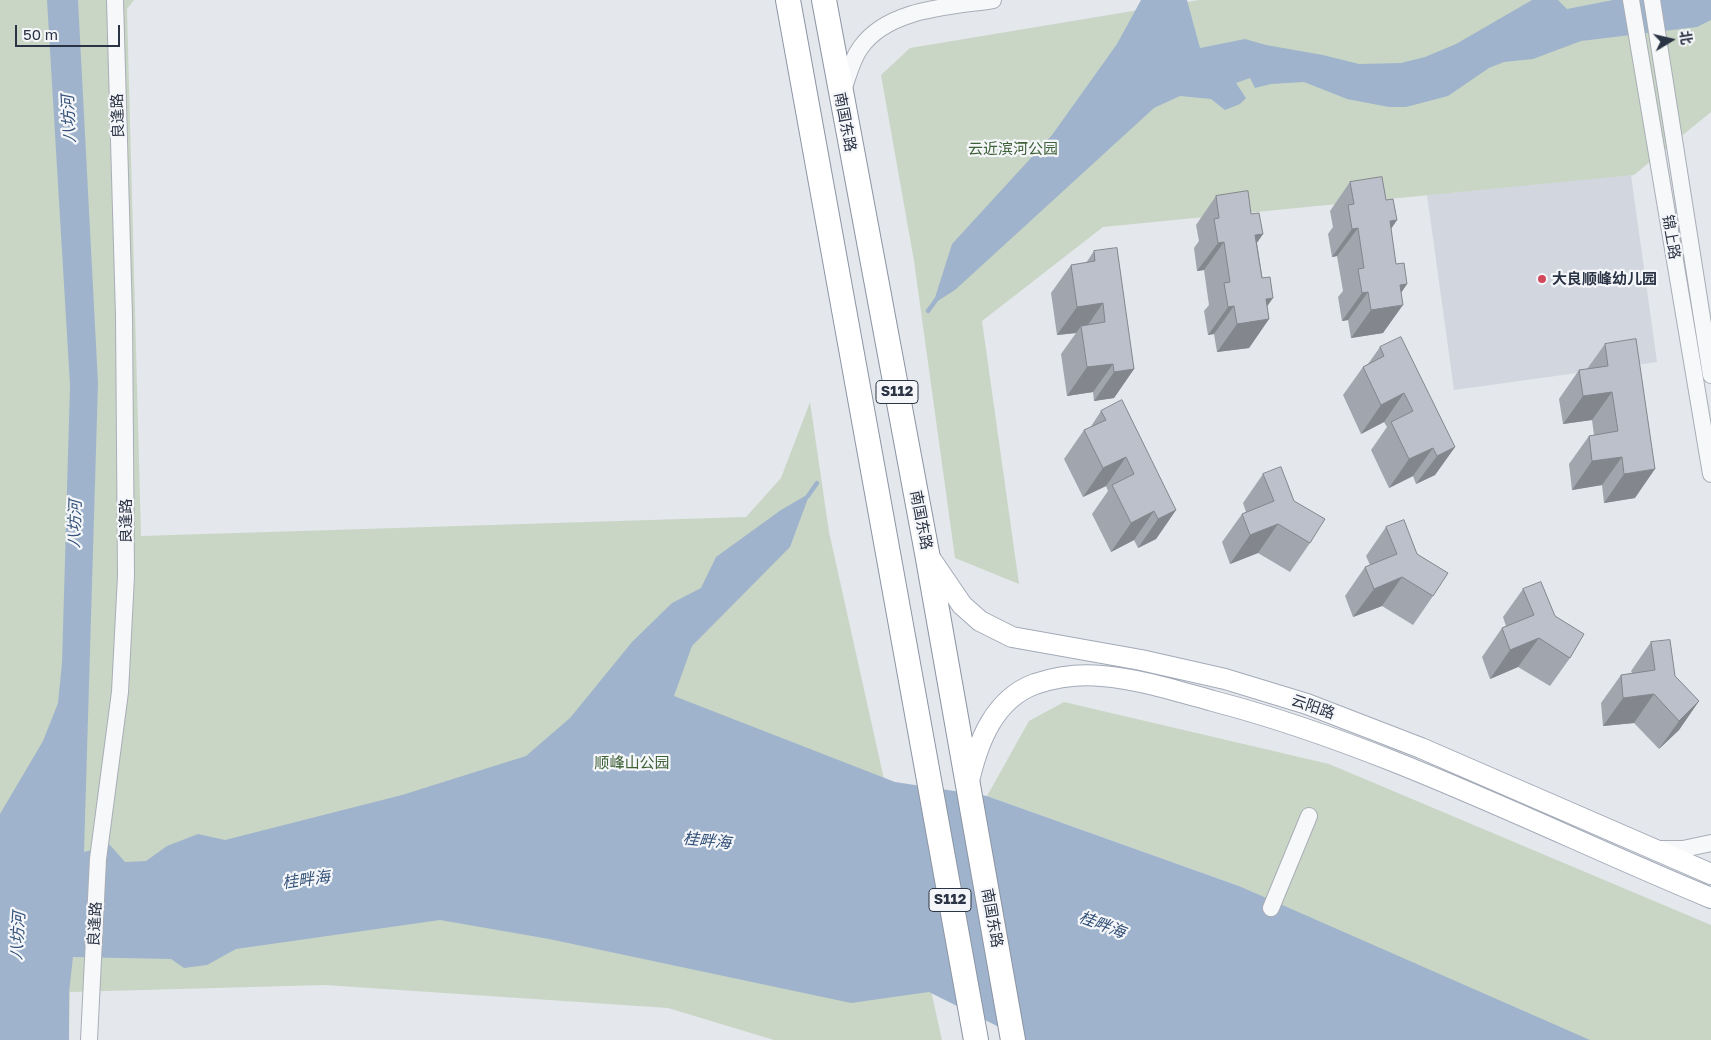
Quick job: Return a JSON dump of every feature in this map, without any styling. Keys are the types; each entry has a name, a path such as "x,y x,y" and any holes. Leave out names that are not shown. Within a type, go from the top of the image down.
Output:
{"highway":[{"name":"S112","path":"788,0 976,1040"},
{"name":"南国东路","path":"824,0 927,553 1014,1040"}],"main road":[{"name":"云阳路","path":"927,553 962,604 978,620 1012,637 1141,660 1226,679 1346,718 1711,874"},
{"name":"云阳路","path":"968,785 976,753 993,718 1014,696 1033,685 1079,675 1124,679 1239,708 1349,746 1418,773 1711,898"},
{"path":"1226,679 1208,682 1207,688 1239,708"}],"street":[{"name":"良逢路","path":"89,1040 98,859 120,692 126,576 124,316 115,0"},
{"path":"841,98 853,61 861,46 877,30 898,19 921,12 993,0"},
{"path":"1627,0 1635,19"},
{"name":"锦上路","path":"1631,0 1711,474"},
{"name":"锦上路","path":"1652,0 1711,376"},
{"path":"1271,908 1309,816"},
{"path":"1655,849 1683,849 1711,843"}],"shaded area":[{"name":"大良顺峰幼儿园","path":"1631,175 1657,362 1454,390 1427,195"}],"green space":[{"name":"顺峰山公园","path":"0,0 134,0 127,9 141,536 746,517 781,478 810,402 829,532 942,1040 774,1040 668,1008 325,985 70,992 69,1040 0,1040"},
{"name":"云近滨河公园","path":"1199,0 1711,0 1711,112 1634,175 1103,227 982,321 1019,584 955,558 914,261 881,75 910,48"},
{"path":"1064,702 1329,764 1711,925 1711,1040 1571,1040 1239,886 987,796 1029,721"}],"water":[{"path":"47,0 78,0 98,383 84,852 110,845 125,862 146,861 167,846 198,834 225,840 402,795 526,756 570,718 632,642 672,603 701,588 716,557 781,510 810,493 790,547 692,646 674,696 895,782 987,796 1239,886 1590,1040 1025,1040 929,992 851,1003 549,939 440,920 236,949 207,965 184,968 171,959 73,957 69,993 69,1040 0,1040 0,814 43,741 58,703 62,663 70,385"},
{"path":"1141,0 1187,0 1200,48 1245,39 1359,64 1401,63 1425,57 1456,44 1532,0 1558,0 1567,9 1613,0 1711,0 1711,20 1697,27 1581,41 1533,59 1504,62 1489,68 1448,96 1406,107 1389,107 1347,99 1304,82 1271,84 1255,88 1250,78 1236,83 1246,98 1240,104 1225,110 1211,99 1180,96 1154,108 955,290 933,304 952,244 1052,135 1117,44"}],"building":[{"path":"1382,177 1386,200 1393,199 1397,220 1390,221 1396,264 1404,263 1407,284 1400,285 1403,305 1371,310 1368,292 1362,293 1358,269 1364,268 1358,228 1352,229 1348,205 1354,204 1350,182"},
{"path":"1248,191 1251,214 1259,213 1263,234 1255,235 1262,278 1270,277 1273,298 1266,299 1269,319 1237,324 1234,306 1228,307 1224,283 1230,282 1224,242 1218,243 1214,219 1219,218 1216,196"},
{"path":"1117,248 1134,369 1114,372 1113,364 1087,367 1081,326 1105,322 1103,303 1077,307 1071,265 1095,261 1094,251"},
{"path":"1401,337 1455,447 1437,456 1433,448 1409,459 1391,422 1413,411 1404,393 1381,405 1363,367 1384,356 1380,347"},
{"path":"1636,339 1655,469 1624,474 1622,457 1592,461 1589,436 1618,431 1612,392 1583,396 1579,370 1608,366 1605,344"},
{"path":"1122,400 1176,510 1158,519 1154,511 1131,523 1112,485 1134,474 1126,457 1103,468 1084,430 1106,420 1101,411"},
{"path":"1281,467 1294,501 1325,519 1310,543 1278,524 1250,535 1242,514 1274,501 1263,474"},
{"path":"1404,520 1417,554 1448,573 1433,596 1402,577 1374,589 1365,567 1397,554 1386,527"},
{"path":"1541,582 1555,616 1584,634 1570,658 1539,638 1510,650 1502,628 1534,615 1523,589"},
{"path":"1670,640 1675,676 1699,701 1679,721 1654,694 1623,698 1621,675 1655,670 1651,642"}],"waterway":[{"path":"928,311 936,300"},
{"path":"808,496 817,483"}],"place":[{"name":"大良顺峰幼儿园","path":"1542,279"}],"water label":[{"name":"八坊河","path":"69,119"},
{"name":"八坊河","path":"75,524"},
{"name":"桂畔海","path":"707,841"},
{"name":"桂畔海","path":"306,880"},
{"name":"桂畔海","path":"1102,925"},
{"name":"八坊河","path":"18,936"}]}
